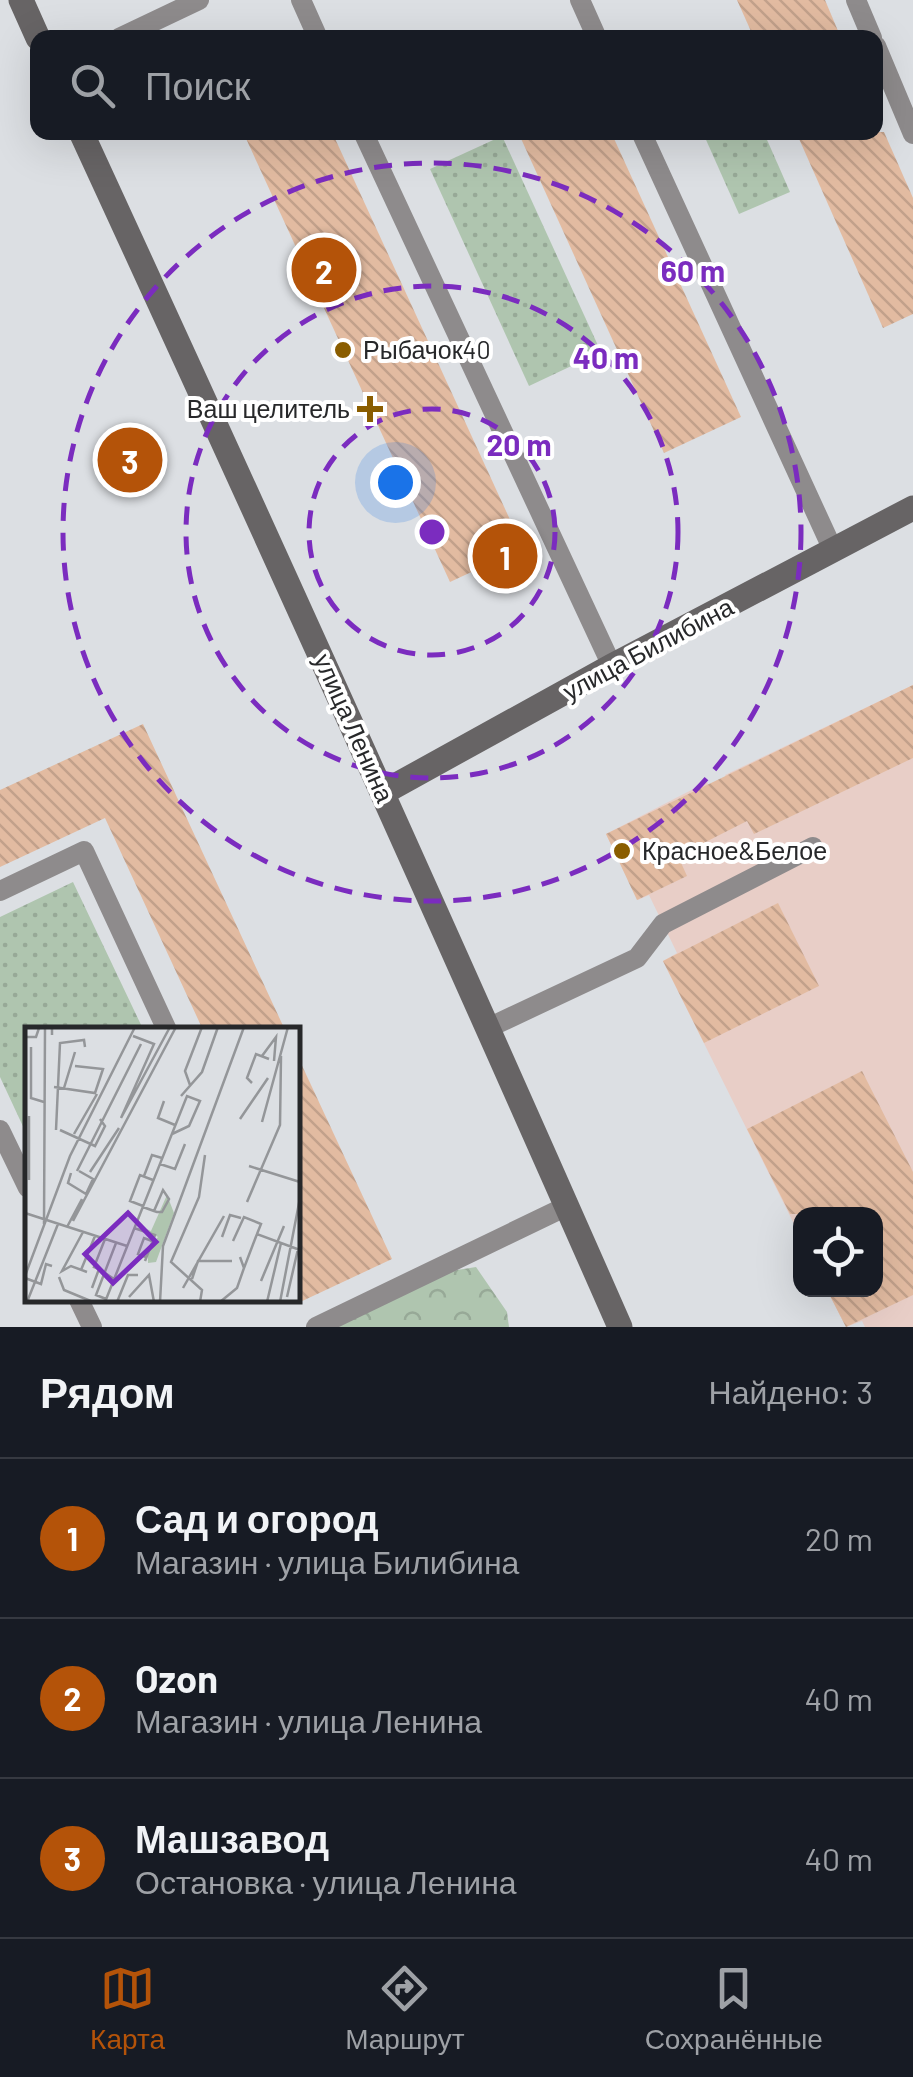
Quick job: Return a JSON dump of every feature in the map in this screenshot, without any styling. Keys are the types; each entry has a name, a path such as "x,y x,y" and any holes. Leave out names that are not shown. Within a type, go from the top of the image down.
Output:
{"main road":[{"path":"20,0 34,30"},
{"name":"улица Ленина","path":"86,140 384,792 441,930 620,1327"},
{"name":"улица Билибина","path":"384,792 612,666 913,508"}],"lane":[{"path":"136,30 199,0"},
{"path":"300,0 314,30"},
{"path":"580,0 594,30"},
{"path":"856,0 869,30"},
{"path":"883,63 913,134"},
{"path":"366,140 612,666"},
{"path":"645,140 833,550"},
{"path":"488,1028 636,958 663,924 814,847"},
{"path":"0,891 84,851 167,1027"},
{"path":"0,1130 25,1182"},
{"path":"316,1327 567,1206"},
{"path":"81,1302 92,1327"}],"shaded area":[{"path":"913,685 913,1327 865,1327 862,1321 846,1327 831,1297 883,1297 883,1207 793,1207 793,1222 663,961 677,953 649,895 638,900 606,834 707,782 714,796 731,787 725,775"}],"green space":[{"path":"493,140 504,140 601,352 529,386 430,169"},
{"path":"706,140 767,140 790,192 739,214"},
{"path":"73,882 142,1027 25,1027 25,1131 0,1077 0,917"},
{"path":"476,1267 507,1312 509,1327 318,1327 426,1275"}],"building":[{"path":"737,0 825,0 838,30 750,30"},
{"path":"884,132 913,198 913,314 883,328 800,140 883,140"},
{"path":"247,140 336,140 523,548 450,582"},
{"path":"522,140 615,140 741,417 664,453"},
{"path":"913,685 913,758 754,834 747,821 678,856 687,876 637,900 606,834"},
{"path":"143,724 284,1027 202,1027 105,818 0,867 0,790"},
{"path":"778,903 819,986 704,1043 663,961"},
{"path":"300,1061 392,1259 300,1302"},
{"path":"862,1071 913,1172 913,1295 846,1327 831,1297 883,1297 883,1207 793,1207 790,1214 747,1129"}],"place":[{"name":"Ozon","path":"324,270"},
{"name":"Рыбачок40","path":"343,350"},
{"name":"Ваш целитель","path":"370,409"},
{"name":"Машзавод","path":"130,460"},
{"name":"Сад и огород","path":"505,556"},
{"name":"Красное&Белое","path":"622,851"}]}
